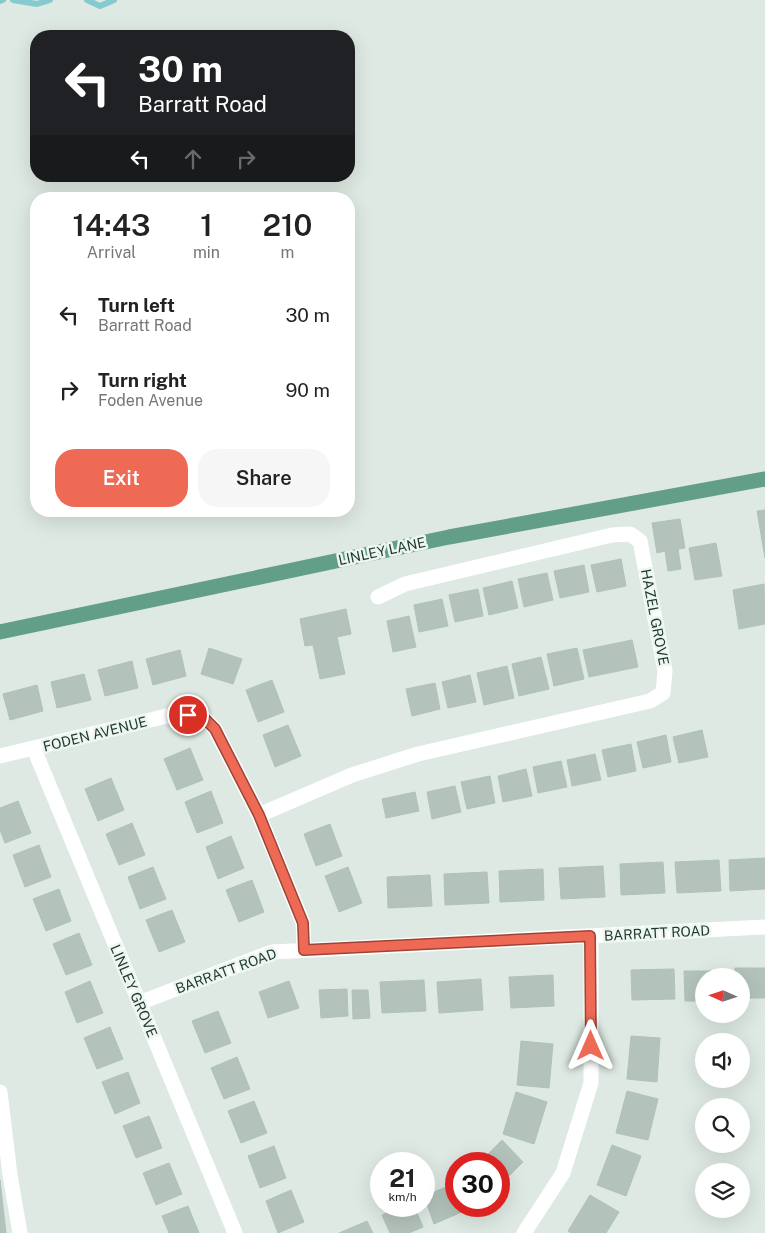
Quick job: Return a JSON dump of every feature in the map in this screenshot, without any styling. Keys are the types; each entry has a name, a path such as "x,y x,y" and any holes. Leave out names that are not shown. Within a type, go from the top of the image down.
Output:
{"main road":[{"name":"LINLEY LANE","path":"0,632 449,537 765,479"}],"street":[{"name":"HAZEL GROVE","path":"259,815 352,775 418,754 650,701 663,693 665,671 640,541 630,534 612,534 405,584 378,597"},
{"name":"FODEN AVENUE","path":"0,756 174,714 202,716 215,729 259,815 303,923 304,950"},
{"name":"LINLEY GROVE","path":"34,749 235,1233"},
{"name":"BARRATT ROAD","path":"139,1003 272,952 765,928"},
{"path":"524,1233 563,1173 591,1083 590,936"},
{"path":"0,1092 10,1175 20,1233"}],"building":[{"path":"765,510 765,558 757,511"},
{"path":"680,519 685,548 678,549 681,569 668,571 665,551 657,553 652,523"},
{"path":"716,543 722,576 695,580 689,548"},
{"path":"621,559 626,586 597,592 591,565"},
{"path":"584,565 589,592 560,598 554,571"},
{"path":"547,573 553,600 524,607 518,579"},
{"path":"512,581 518,608 489,615 483,588"},
{"path":"764,584 765,624 739,629 733,590"},
{"path":"478,589 483,616 455,622 449,595"},
{"path":"442,599 448,626 419,632 414,605"},
{"path":"346,609 351,634 337,637 345,674 320,679 313,645 305,646 300,619"},
{"path":"409,616 416,647 393,652 387,621"},
{"path":"632,640 638,667 589,677 583,650"},
{"path":"209,648 242,659 233,684 201,674"},
{"path":"577,648 584,679 554,686 547,654"},
{"path":"180,650 186,676 153,685 146,659"},
{"path":"541,657 549,689 519,696 512,664"},
{"path":"132,661 138,688 105,696 98,670"},
{"path":"507,666 514,698 484,705 477,673"},
{"path":"84,674 91,700 57,708 51,682"},
{"path":"470,675 476,702 448,708 442,682"},
{"path":"272,680 284,712 258,722 246,690"},
{"path":"435,683 440,709 412,716 406,689"},
{"path":"37,685 43,711 10,720 3,694"},
{"path":"288,725 301,756 275,767 263,735"},
{"path":"702,730 708,757 679,763 673,737"},
{"path":"666,735 671,762 643,768 637,742"},
{"path":"631,744 636,771 608,777 602,750"},
{"path":"190,748 203,780 177,790 164,759"},
{"path":"595,754 601,780 572,786 567,760"},
{"path":"561,761 567,787 538,793 533,767"},
{"path":"526,769 532,796 503,802 498,776"},
{"path":"490,776 495,803 467,809 461,782"},
{"path":"111,778 124,810 98,821 85,789"},
{"path":"455,786 461,812 432,819 427,792"},
{"path":"211,791 223,823 197,833 185,802"},
{"path":"415,792 419,811 386,818 382,799"},
{"path":"18,801 31,833 5,843 0,830 0,808"},
{"path":"132,823 145,855 119,865 106,834"},
{"path":"330,824 342,856 316,866 304,834"},
{"path":"231,836 244,868 218,879 206,847"},
{"path":"39,845 51,877 25,887 13,855"},
{"path":"765,858 765,889 730,891 729,860"},
{"path":"719,860 721,891 677,893 675,862"},
{"path":"663,862 665,893 621,895 620,864"},
{"path":"603,866 605,897 561,899 559,868"},
{"path":"153,867 166,899 140,909 128,877"},
{"path":"348,867 362,903 339,912 325,876"},
{"path":"543,869 544,900 500,902 499,871"},
{"path":"487,872 489,903 445,905 444,874"},
{"path":"430,875 432,906 388,908 387,877"},
{"path":"252,880 264,912 239,922 226,890"},
{"path":"59,889 71,921 46,931 33,899"},
{"path":"172,910 185,942 159,952 146,920"},
{"path":"79,933 92,965 66,975 53,944"},
{"path":"750,968 756,968 757,998 750,998"},
{"path":"756,968 765,968 765,998 757,998"},
{"path":"674,969 675,999 632,1000 631,970"},
{"path":"684,971 695,971 695,1001 685,1001"},
{"path":"553,975 554,1006 511,1008 509,977"},
{"path":"481,979 483,1010 439,1013 437,982"},
{"path":"424,980 426,1011 382,1013 380,982"},
{"path":"90,981 103,1013 77,1023 65,992"},
{"path":"289,981 299,1008 268,1018 259,992"},
{"path":"347,989 348,1016 321,1018 319,990"},
{"path":"352,990 368,990 370,1018 353,1019"},
{"path":"218,1011 231,1043 205,1053 192,1021"},
{"path":"110,1027 123,1059 97,1069 84,1038"},
{"path":"631,1036 660,1038 657,1082 627,1079"},
{"path":"521,1041 553,1044 549,1088 517,1085"},
{"path":"237,1057 250,1089 224,1099 211,1068"},
{"path":"128,1072 140,1103 115,1114 102,1082"},
{"path":"627,1091 658,1099 648,1140 616,1133"},
{"path":"516,1092 547,1102 534,1144 503,1134"},
{"path":"254,1101 267,1133 241,1143 228,1111"},
{"path":"149,1116 162,1148 136,1158 123,1126"},
{"path":"502,1140 523,1162 510,1175 510,1152 490,1152"},
{"path":"612,1145 641,1156 626,1196 597,1185"},
{"path":"274,1146 286,1178 260,1188 248,1156"},
{"path":"169,1163 182,1194 156,1205 143,1173"},
{"path":"0,1180 6,1233 0,1233"},
{"path":"445,1187 445,1217 450,1217 434,1224 432,1217 435,1217 435,1192"},
{"path":"291,1190 304,1222 278,1233 266,1201"},
{"path":"590,1195 619,1212 606,1233 571,1233 568,1231"},
{"path":"188,1206 199,1233 169,1233 162,1216"},
{"path":"383,1217 419,1217 423,1227 409,1233 390,1233"},
{"path":"367,1221 373,1233 339,1233"}],"waterway":[{"path":"13,0 37,4 50,0"},
{"path":"87,0 100,6 114,0"}],"route":[{"path":"188,715 202,716 215,729 259,815 303,923 304,950 590,936 591,1046"}]}
